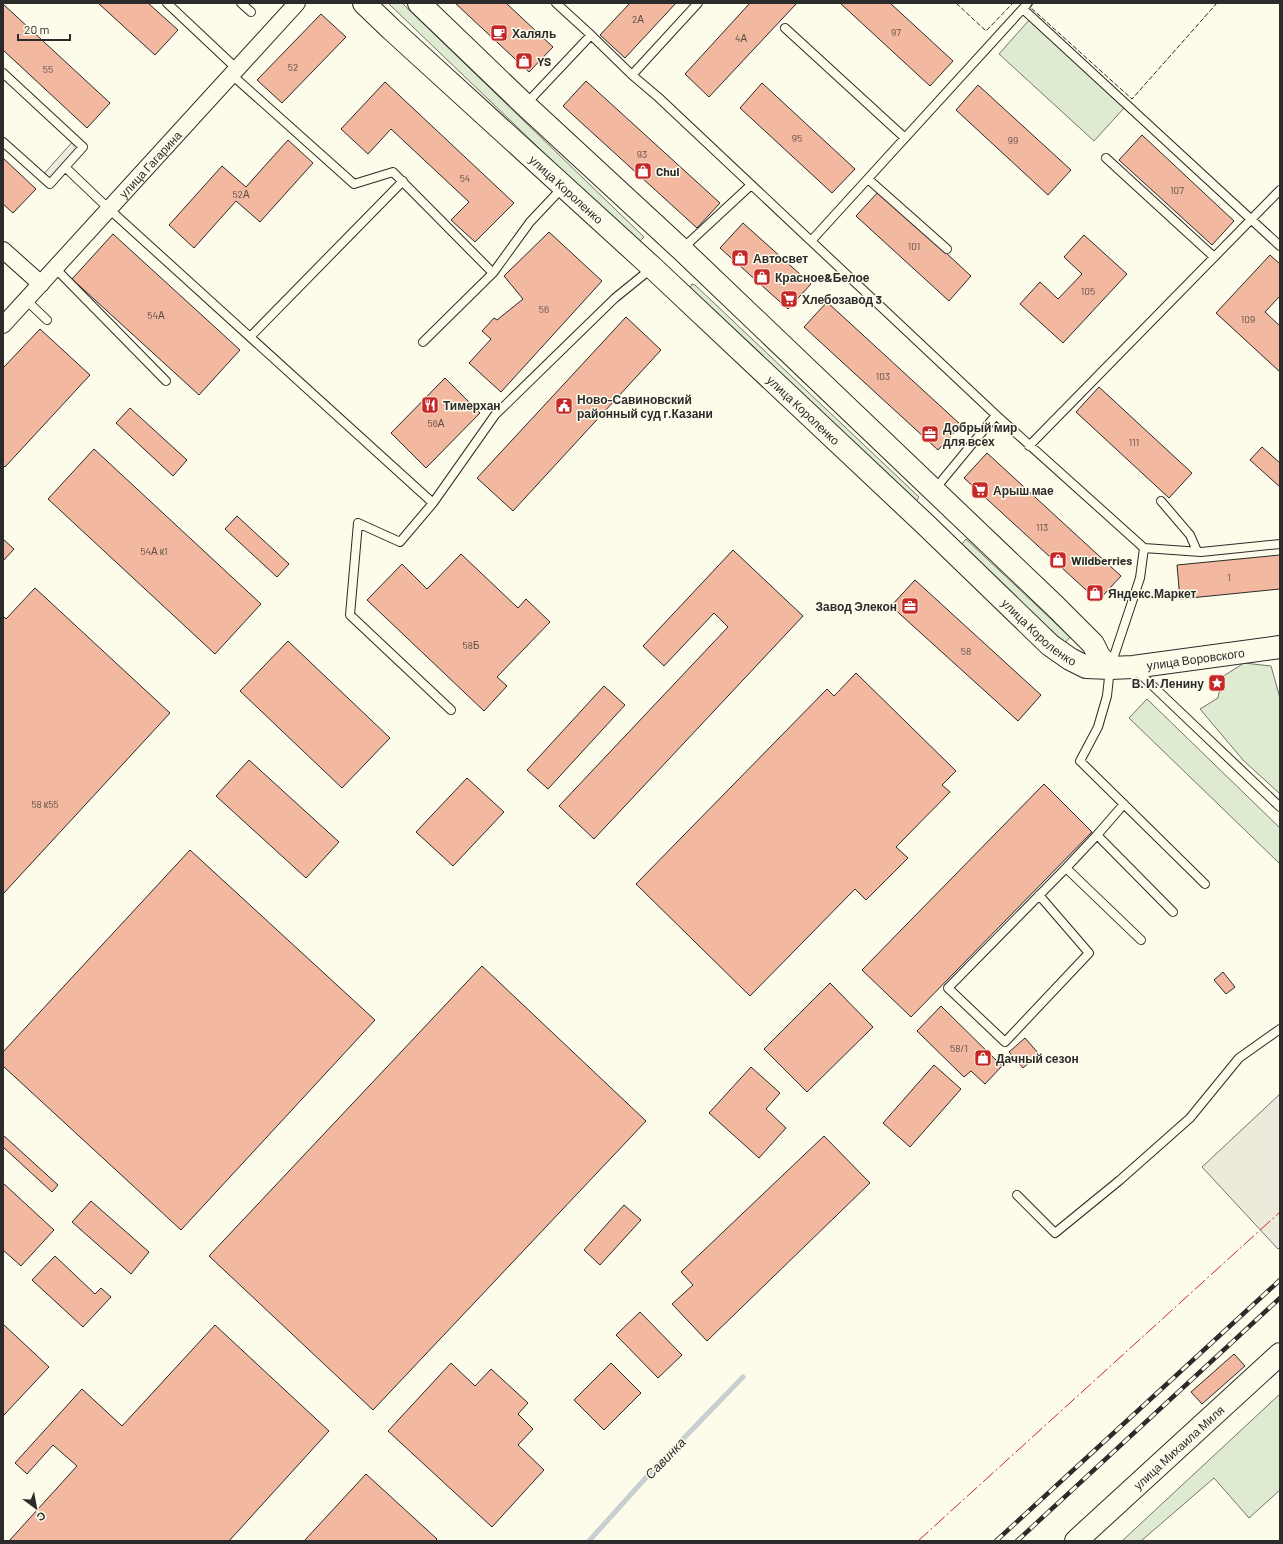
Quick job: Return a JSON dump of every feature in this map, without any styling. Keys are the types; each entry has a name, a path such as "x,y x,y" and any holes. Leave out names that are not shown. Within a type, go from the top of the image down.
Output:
{"street":[{"name":"улица Гагарина","path":"3,325 297,3"},
{"name":"улица Короленко","path":"364,3 653,268 926,525 1050,645 1070,659 1086,667 1110,668"},
{"name":"улица Короленко","path":"420,3 525,105 681,249 941,496 1093,644 1099,656 1110,668"},
{"path":"653,268 681,249"},
{"path":"3,250 41,284"},
{"path":"926,525 941,496"},
{"name":"улица Воровского","path":"1110,668 1133,667 1280,647"},
{"name":"улица Михаила Миля","path":"1076,1541 1280,1354"}],"lane":[{"path":"166,3 235,72 354,184 393,172 493,273"},
{"path":"241,3 251,12"},
{"path":"556,3 996,415 1144,548 1197,551 1280,544"},
{"path":"632,75 698,3"},
{"path":"811,241 1026,6 1280,246"},
{"path":"785,28 905,138"},
{"path":"525,105 591,35"},
{"path":"3,73 83,147 50,184 3,142"},
{"path":"1106,158 1214,257"},
{"path":"65,167 109,209 433,503"},
{"path":"868,179 947,249"},
{"path":"250,336 403,181"},
{"path":"681,249 751,185"},
{"path":"423,342 493,273 530,222 563,186"},
{"path":"1030,446 1280,190"},
{"path":"55,268 166,381"},
{"path":"451,710 350,615 358,523 400,542 433,503 495,415 615,298 653,268"},
{"path":"26,300 46,320"},
{"path":"941,496 996,415"},
{"path":"1161,501 1190,535 1197,551"},
{"path":"1144,548 1140,578 1110,668 1107,696 1098,727 1080,761 1205,884"},
{"path":"1133,667 1280,807"},
{"path":"1039,895 1089,954 1005,1042 948,988 1039,895 1066,868 1124,804"},
{"path":"1097,835 1173,912"},
{"path":"1066,868 1141,940"},
{"path":"1017,1196 1054,1233 1071,1221 1120,1180 1190,1118 1239,1058 1280,1029"}],"green space":[{"path":"388,3 402,3 644,237 638,243"},
{"path":"1030,19 1125,107 1094,141 999,54"},
{"path":"692,284 695,285 919,497 915,503 690,288"},
{"path":"966,539 1070,637 1065,643 961,545"},
{"path":"1244,663 1271,666 1280,698 1280,794 1243,760 1200,709 1218,698 1222,677"},
{"path":"1147,699 1280,828 1280,864 1129,718"},
{"path":"1280,1394 1280,1490 1249,1518 1214,1478 1141,1541 1122,1541"}],"shaded area":[{"path":"75,139 83,147 50,184 41,177"},
{"path":"1280,1094 1280,1247 1278,1249 1202,1167"}],"building":[{"path":"98,3 148,3 178,30 155,55"},
{"path":"455,3 506,3 553,47 529,72"},
{"path":"630,3 676,3 625,58 600,35"},
{"path":"750,3 797,3 709,97 685,74"},
{"path":"840,3 890,3 953,61 930,86"},
{"path":"3,4 110,103 87,128 3,50"},
{"path":"321,14 346,37 282,103 257,80"},
{"path":"586,81 720,203 697,228 563,106"},
{"path":"385,82 514,203 475,242 451,220 469,202 391,129 368,154 341,129"},
{"path":"762,83 855,169 832,193 740,108"},
{"path":"978,85 1071,170 1048,195 956,110"},
{"path":"1142,135 1234,221 1212,245 1119,160"},
{"path":"288,140 313,163 260,222 236,201 194,248 169,225 222,166 246,187"},
{"path":"3,158 36,189 13,213 3,204"},
{"path":"879,191 971,276 949,301 856,216"},
{"path":"743,223 811,284 788,309 720,248"},
{"path":"549,232 602,281 501,392 469,363 491,339 482,331 494,318 497,320 523,299 504,276"},
{"path":"113,234 240,350 199,395 72,279"},
{"path":"1084,235 1127,274 1063,343 1020,304 1040,282 1058,299 1082,274 1064,257"},
{"path":"1270,255 1280,264 1280,296 1265,312 1280,326 1280,372 1216,313"},
{"path":"827,302 961,425 938,450 804,327"},
{"path":"626,317 661,350 513,511 477,478"},
{"path":"40,329 90,375 5,467 3,465 3,368"},
{"path":"445,378 480,413 426,468 391,433"},
{"path":"1099,387 1192,473 1169,498 1076,412"},
{"path":"130,408 187,460 173,476 116,423"},
{"path":"1262,447 1280,463 1280,487 1250,460"},
{"path":"94,449 261,604 215,654 48,499"},
{"path":"987,453 1121,576 1098,601 964,478"},
{"path":"237,516 289,564 277,577 225,529"},
{"path":"3,539 14,549 3,561"},
{"path":"733,550 803,616 594,839 559,806 728,627 714,613 664,666 643,646"},
{"path":"461,554 518,608 526,599 550,622 497,677 507,686 484,711 367,600 402,564 427,589"},
{"path":"1280,555 1280,589 1180,599 1177,565"},
{"path":"915,580 1041,695 1018,721 891,606"},
{"path":"35,588 170,713 3,894 3,616 6,619"},
{"path":"288,641 390,738 342,788 240,691"},
{"path":"856,673 956,771 942,785 950,792 896,847 908,858 866,900 855,889 750,996 636,884 827,689 834,696"},
{"path":"604,686 625,705 548,789 527,770"},
{"path":"249,760 339,842 306,878 216,796"},
{"path":"467,778 504,812 453,866 416,832"},
{"path":"1044,784 1092,832 911,1017 862,970"},
{"path":"190,850 375,1020 181,1230 3,1066 3,1052"},
{"path":"482,966 646,1121 373,1410 209,1256"},
{"path":"1223,972 1235,987 1226,994 1214,980"},
{"path":"830,983 873,1027 807,1092 764,1049"},
{"path":"941,1006 1002,1066 985,1084 971,1071 964,1077 917,1031"},
{"path":"1025,1038 1039,1054 1023,1068 1009,1052"},
{"path":"934,1065 961,1089 910,1147 883,1123"},
{"path":"751,1067 780,1093 766,1109 786,1128 759,1158 709,1113"},
{"path":"3,1135 58,1185 52,1192 3,1147"},
{"path":"824,1136 870,1183 707,1341 672,1304 693,1285 681,1272"},
{"path":"3,1183 54,1230 21,1266 3,1250"},
{"path":"91,1201 149,1252 131,1274 72,1222"},
{"path":"624,1205 641,1220 600,1265 584,1250"},
{"path":"55,1256 95,1294 101,1288 111,1297 83,1327 32,1280"},
{"path":"640,1312 682,1355 658,1378 616,1335"},
{"path":"3,1324 49,1367 3,1416"},
{"path":"215,1325 329,1431 229,1541 9,1541 77,1466 53,1445 27,1474 15,1463 82,1389 122,1426"},
{"path":"1234,1354 1245,1366 1202,1404 1191,1392"},
{"path":"451,1363 475,1386 491,1369 528,1403 518,1414 533,1429 518,1445 544,1470 492,1527 388,1431"},
{"path":"611,1363 641,1393 604,1430 574,1400"},
{"path":"366,1474 437,1539 435,1541 304,1541"}],"waterway":[{"name":"Савинка","path":"589,1541 651,1472 743,1377"}],"railway":[{"path":"996,1541 1280,1280"},
{"path":"1017,1541 1280,1298"}],"fence":[{"path":"956,3 986,31 1013,3"},
{"path":"1033,3 1030,7 1132,99 1217,3"}],"power":[{"path":"918,1541 1280,1212"}],"place":[{"name":"Халяль","path":"499,33"},
{"name":"YS","path":"524,61"},
{"name":"Chul","path":"643,171"},
{"name":"Автосвет","path":"740,258"},
{"name":"Красное&Белое","path":"762,277"},
{"name":"Хлебозавод 3","path":"789,299"},
{"name":"Тимерхан","path":"430,405"},
{"name":"Ново-Савиновский районный суд г.Казани","path":"564,406"},
{"name":"Добрый мир для всех","path":"930,434"},
{"name":"Арыш мае","path":"980,490"},
{"name":"Wildberries","path":"1058,560"},
{"name":"Яндекс.Маркет","path":"1095,593"},
{"name":"Завод Элекон","path":"910,606"},
{"name":"В. И. Ленину","path":"1217,683"},
{"name":"Дачный сезон","path":"983,1058"}]}
